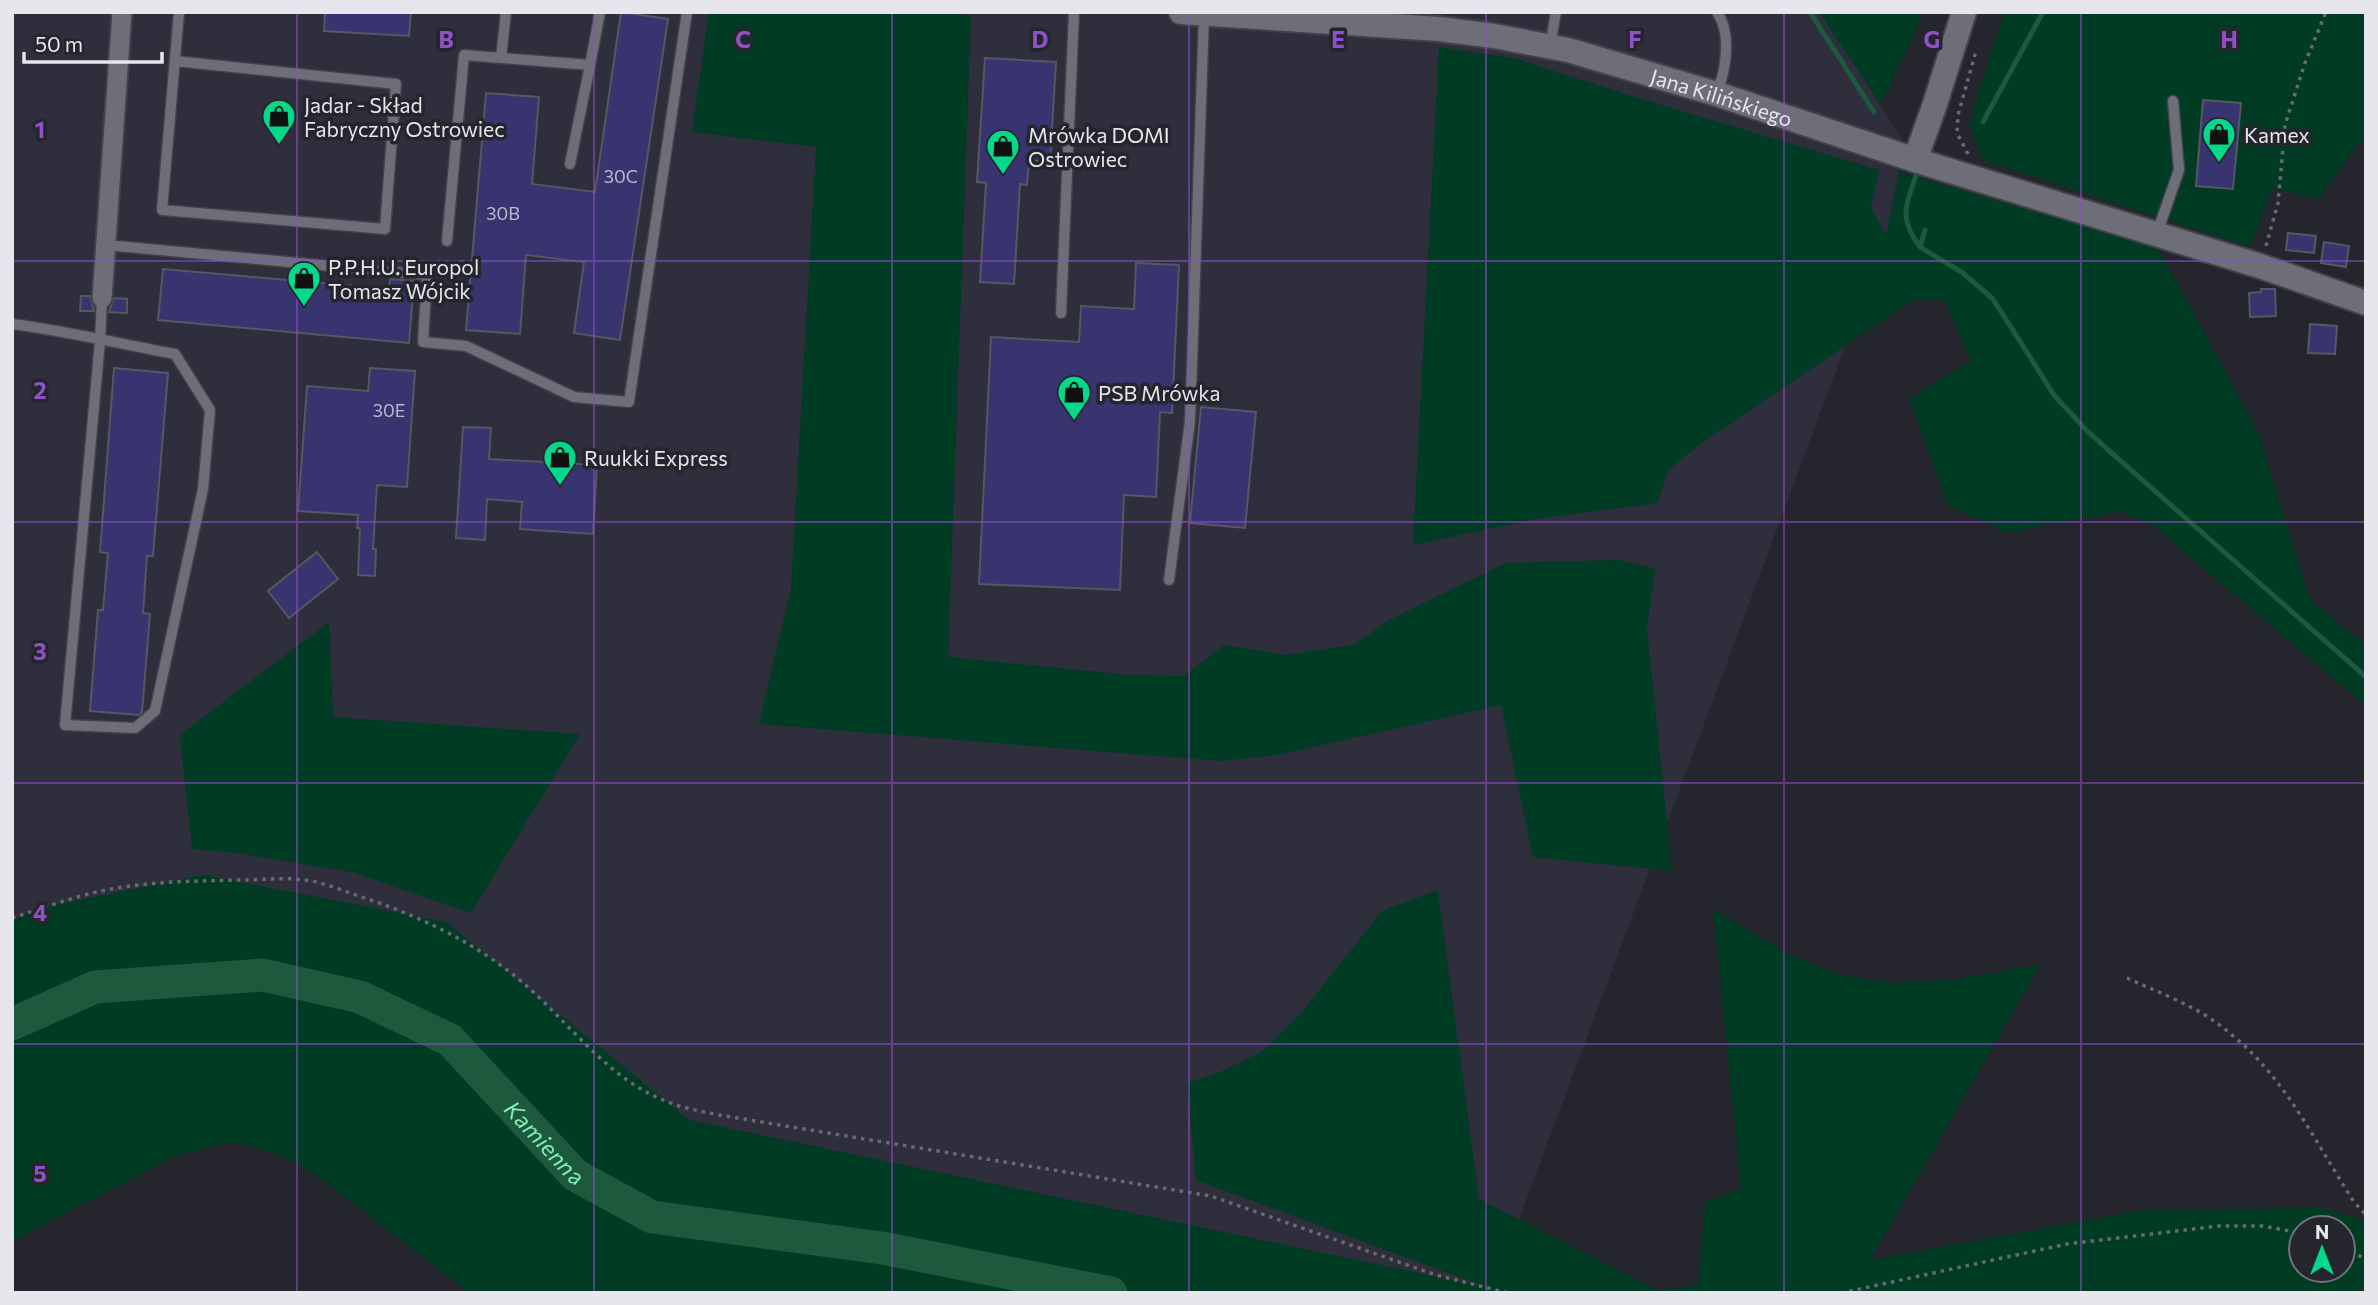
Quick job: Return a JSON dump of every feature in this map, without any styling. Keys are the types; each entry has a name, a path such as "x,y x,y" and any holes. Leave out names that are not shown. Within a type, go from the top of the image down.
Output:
{"street":[{"path":"102,298 122,12"},
{"path":"1915,160 1964,12"},
{"name":"Jana Kilińskiego","path":"1193,13 1439,29 1549,46 1717,94 1915,160 2157,233 2366,303"}],"lane":[{"path":"175,61 396,84 385,229 162,210 179,12"},
{"path":"501,58 506,12"},
{"path":"570,164 600,12"},
{"path":"106,245 427,275 423,342 466,346 574,397 629,402 687,12"},
{"path":"1062,313 1074,12"},
{"path":"1549,46 1556,12"},
{"path":"1717,12 1724,22 1726,42 1724,76 1717,94"},
{"path":"1169,580 1190,421 1193,13"},
{"path":"447,242 464,55 590,65"},
{"path":"2157,233 2179,170 2173,101"},
{"path":"12,324 48,329 100,341 175,354 210,411 202,489 155,711 135,728 65,725 100,341 102,298"}],"path":[{"path":"2253,264 2278,203 2285,125 2305,62 2326,12"},
{"path":"1958,115 1976,51"},
{"path":"12,918 78,896 124,887 185,881 273,879 303,879 327,885 417,917 456,936 486,955 528,988 622,1077 661,1100 719,1115 1211,1196 1436,1275 1508,1293"},
{"path":"2127,978 2212,1019 2251,1051 2281,1084 2354,1202 2366,1215"},
{"path":"1841,1293 2067,1244 2219,1226 2262,1226 2287,1230"}],"shaded area":[{"path":"12,12 1821,12 1901,137 1899,172 1886,237 1493,1289 688,1120 446,922 39,908 12,921"}],"green space":[{"path":"709,12 922,12 971,15 948,657 1130,675 1184,676 1224,645 1287,655 1355,644 1389,620 1506,563 1619,560 1655,569 1647,629 1672,871 1533,857 1501,705 1277,755 1220,761 759,724 791,588 816,147 692,132"},
{"path":"1819,12 1924,12 1881,105"},
{"path":"2004,12 2366,12 2366,143 2359,142 2319,199 2272,188 2250,247 1983,160 1969,124"},
{"path":"1439,47 1514,58 1879,170 1871,208 1886,236 1899,172 2158,247 2259,435 2310,600 2366,646 2366,706 2151,524 2119,511 2007,533 1948,505 1909,399 1971,360 1944,300 1913,300 1703,442 1669,469 1657,503 1535,519 1413,545"},
{"path":"329,622 333,717 580,734 471,913 352,872 238,853 192,849 180,735"},
{"path":"203,875 446,922 689,1120 1486,1287 1196,1180 1187,1083 1218,1073 1263,1051 1302,1012 1382,911 1438,890 1479,1199 1659,1291 1698,1285 1705,1202 1741,1188 1713,909 1790,955 1841,975 1893,983 1956,979 2040,965 1870,1260 2145,1210 2319,1208 2341,1214 2287,1214 2287,1284 2357,1284 2357,1219 2366,1221 2366,1293 470,1293 313,1173 276,1153 231,1142 175,1156 12,1241 12,921 39,908"}],"building":[{"path":"325,12 411,12 409,36 324,31"},
{"path":"621,12 668,19 620,340 574,333 584,262 526,255 520,334 466,330 486,93 539,97 532,184 595,192"},
{"name":"Mrówka DOMI Ostrowiec","path":"985,58 1056,62 1050,162 1029,160 1027,185 1020,184 1014,284 980,282 986,183 977,182"},
{"path":"2203,100 2241,103 2233,189 2196,186"},
{"path":"2288,233 2316,236 2314,253 2286,250"},
{"path":"2324,242 2349,246 2346,267 2321,263"},
{"name":"PSB Mrówka","path":"1136,263 1179,265 1172,413 1160,412 1156,497 1124,495 1120,590 979,584 991,337 1079,342 1081,306 1134,309"},
{"path":"163,269 389,289 390,279 414,281 409,343 158,320"},
{"path":"2261,289 2275,289 2276,316 2250,317 2249,293 2261,292"},
{"path":"81,296 90,296 94,311 80,311"},
{"path":"114,298 127,299 127,313 109,312"},
{"path":"2310,324 2337,326 2335,354 2308,353"},
{"path":"114,368 168,373 153,556 147,556 143,613 150,614 142,712 139,715 90,711 98,610 103,610 108,553 100,552"},
{"path":"370,368 415,371 407,487 377,485 373,549 376,549 375,576 358,575 358,515 298,511 307,386 368,391"},
{"path":"1201,407 1256,412 1245,528 1190,523"},
{"path":"463,427 491,428 489,459 597,465 593,534 520,529 522,502 487,499 485,540 456,538"},
{"path":"317,552 338,579 289,618 268,591"}],"waterway":[{"path":"1810,12 1874,112"},
{"path":"1983,122 2043,12"},
{"path":"1916,175 1909,196 1906,219 1920,247"},
{"path":"1925,230 1920,247 1963,273 1993,299 2054,395 2088,432 2366,677"},
{"name":"Kamienna","path":"12,1024 95,987 263,975 360,997 450,1040 575,1175 652,1217 882,1248 1111,1293"}],"place":[{"name":"Jadar - Skład Fabryczny Ostrowiec","path":"279,146"},
{"name":"Kamex","path":"2219,164"},
{"name":"Mrówka DOMI Ostrowiec","path":"1003,176"},
{"name":"P.P.H.U. Europol Tomasz Wójcik","path":"304,308"},
{"name":"PSB Mrówka","path":"1074,422"},
{"name":"Ruukki Express","path":"560,487"}]}
